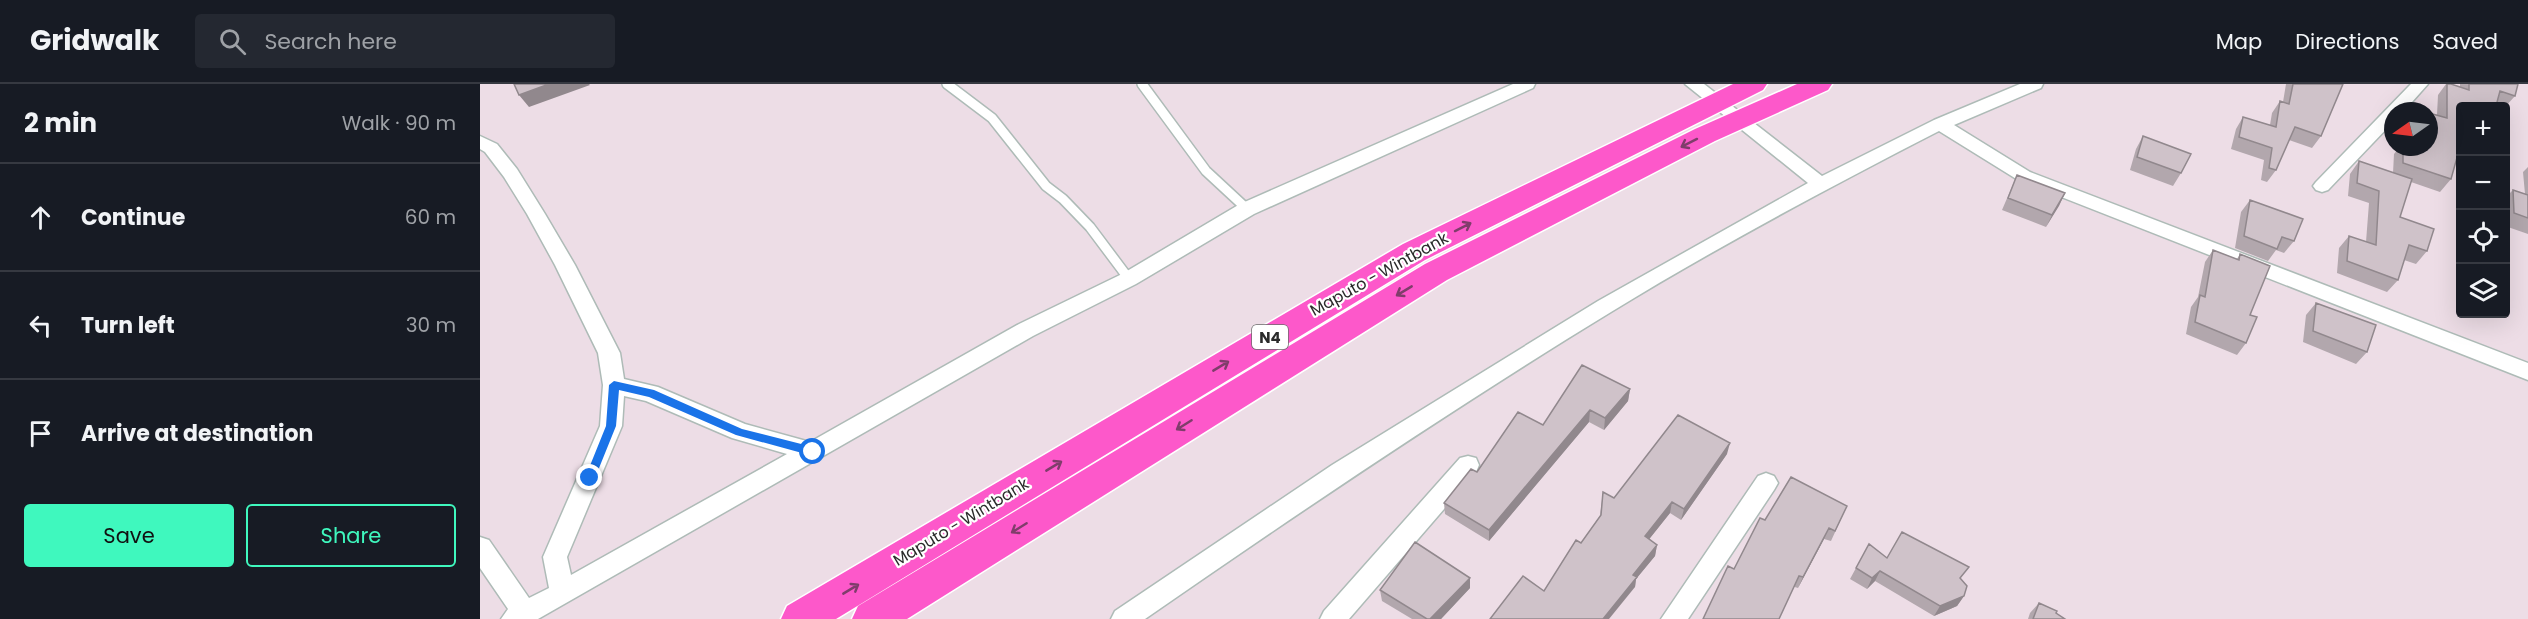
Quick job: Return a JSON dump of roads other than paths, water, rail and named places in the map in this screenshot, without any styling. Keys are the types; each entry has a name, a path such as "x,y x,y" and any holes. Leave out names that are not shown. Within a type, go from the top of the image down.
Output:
{"highway":[{"name":"Maputo - Wintbank","path":"801,619 1414,252 1754,84"},
{"name":"Maputo - Wintbank","path":"872,619 1716,102 1819,84"}],"street":[{"path":"480,548 519,616 1026,330 1129,279 1247,208 1527,84"},
{"path":"1124,619 1340,472 1595,312 1821,184 1940,124 2035,84"},
{"path":"2403,102 2420,84"},
{"path":"1716,102 1821,184"},
{"path":"2322,186 2384,122"},
{"path":"1940,124 2024,176 2528,372"},
{"path":"480,141 492,148 489,161 536,214 581,295 609,353 614,385 611,426 555,557 563,593"},
{"path":"614,385 650,393 740,432 813,452"},
{"path":"1333,619 1468,465"},
{"path":"1674,619 1767,483"}],"lane":[{"path":"947,84 992,118 1046,186 1064,199 1090,227 1129,279"},
{"path":"1142,84 1206,171 1247,208"}]}
